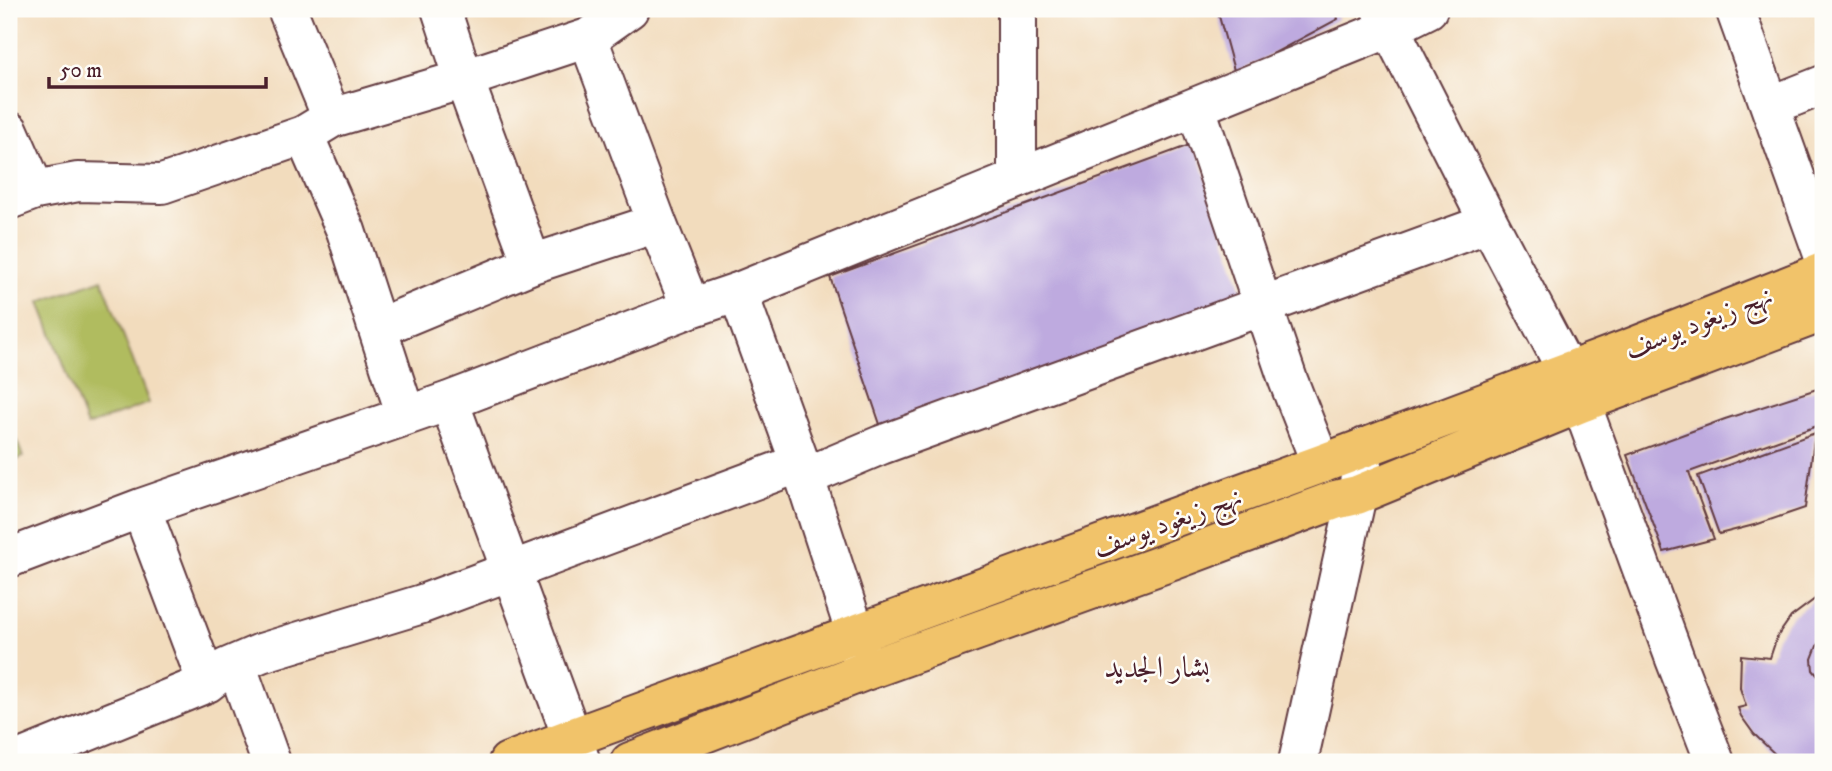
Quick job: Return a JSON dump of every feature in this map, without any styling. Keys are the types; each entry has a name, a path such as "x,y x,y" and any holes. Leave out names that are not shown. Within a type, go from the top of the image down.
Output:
{"main road":[{"name":"نهج زيغود يوسف","path":"508,762 576,750 860,653 1172,561 1335,500 1357,495 1574,387 1633,347 1823,272"},
{"name":"نهج زيغود يوسف","path":"630,762 860,653 1365,447 1823,312"}],"street":[{"path":"288,9 346,231 406,416"},
{"path":"441,9 532,264"},
{"path":"9,131 22,195 78,182 162,184 318,126 588,38 629,9"},
{"path":"1017,9 1017,178"},
{"path":"9,558 141,508 449,401 738,292 1196,108 1385,18 1428,9"},
{"path":"1735,9 1823,254"},
{"path":"1385,18 1574,387 1716,762"},
{"path":"588,38 691,308"},
{"path":"1770,106 1823,85"},
{"path":"1196,108 1289,380 1321,464"},
{"path":"378,328 532,264 657,223"},
{"path":"13,762 221,674 261,653 422,604 802,470 881,445 1489,223"},
{"path":"738,292 802,470 860,653"},
{"path":"449,401 576,750"},
{"path":"1298,762 1357,495 1365,447"},
{"path":"141,508 221,674 271,762"}],"green space":[{"path":"102,279 149,403 87,426 40,302"},
{"path":"9,421 23,457 9,463"}],"building":[{"path":"1217,9 1336,9 1338,19 1235,74"},
{"path":"1195,143 1245,300 884,436 830,277"},
{"path":"1823,387 1817,426 1689,472 1714,539 1664,552 1627,455"},
{"path":"1815,433 1805,508 1719,534 1698,476"},
{"path":"1823,597 1823,640 1817,646 1812,659 1813,670 1823,682 1823,762 1771,762 1776,755 1754,734 1738,708 1746,706 1740,688 1741,655 1770,658 1777,637 1791,617 1815,599"}],"district":[{"name":"بشار الجديد","path":"1157,667"}]}
